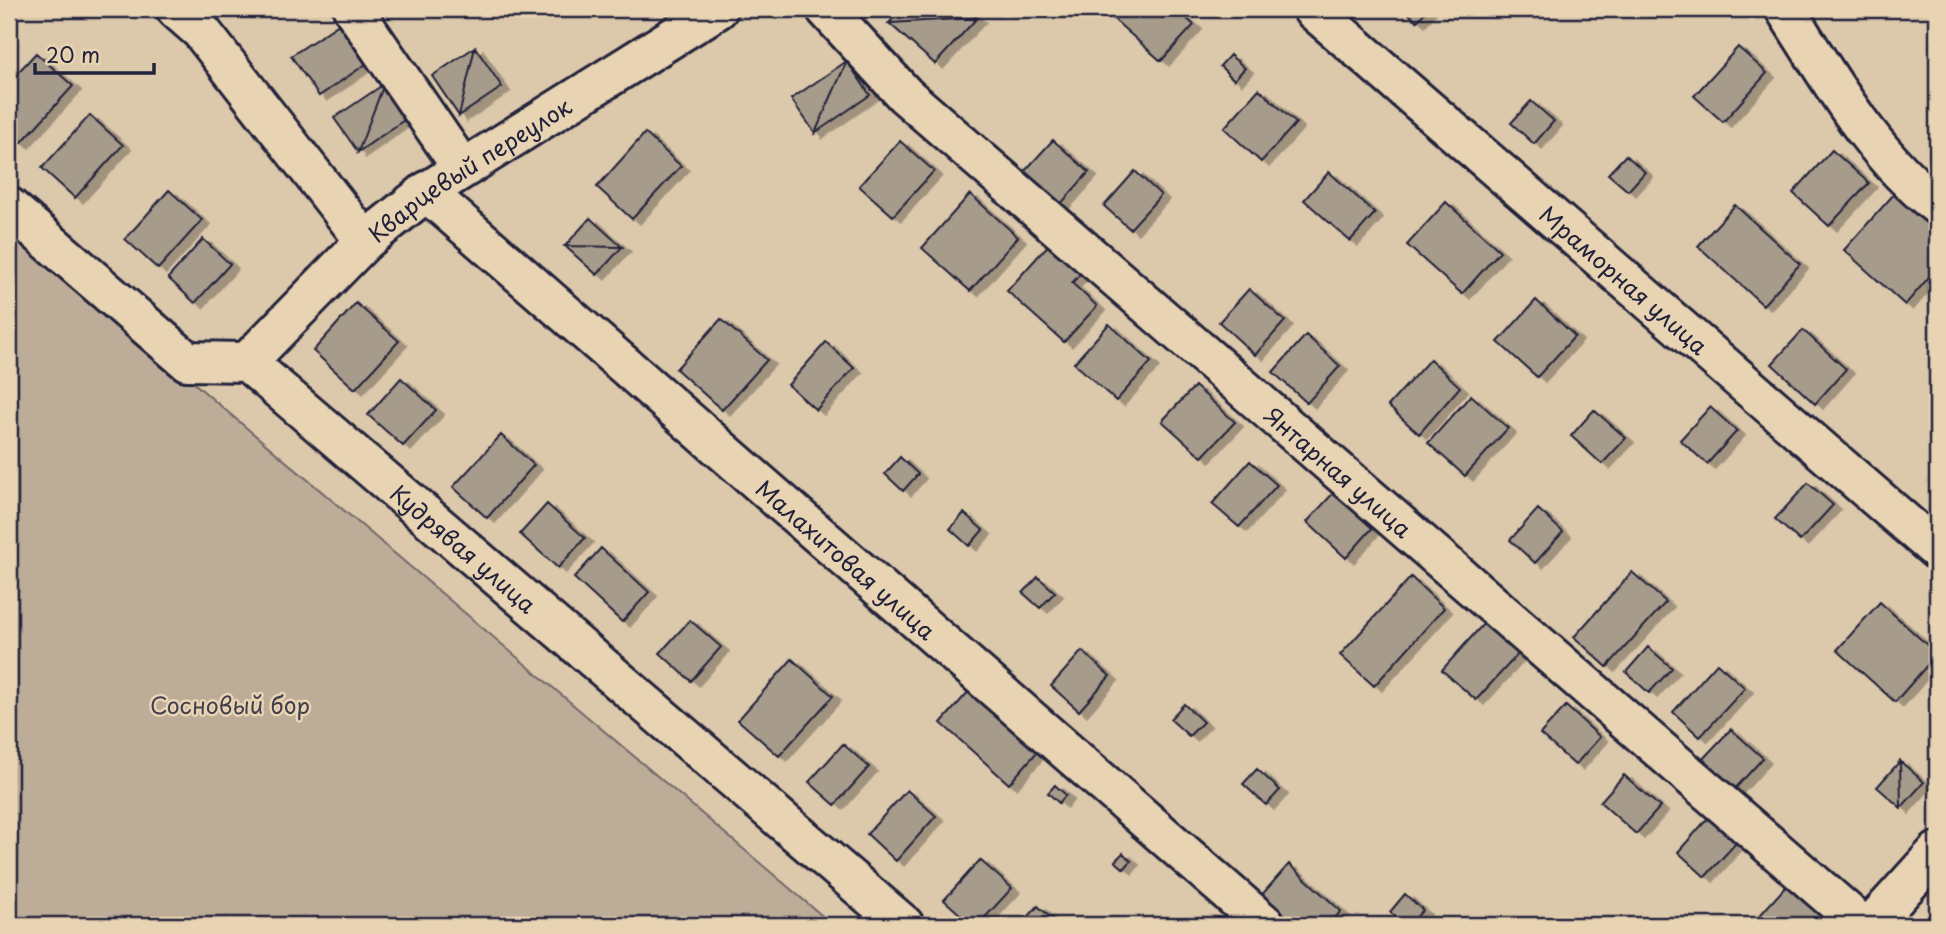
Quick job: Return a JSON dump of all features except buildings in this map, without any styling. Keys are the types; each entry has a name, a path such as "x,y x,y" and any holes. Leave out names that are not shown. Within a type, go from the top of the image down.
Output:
{"street":[{"path":"176,9 201,31 365,241"},
{"path":"353,9 462,168"},
{"name":"Кварцевый переулок","path":"247,362 365,241 426,192 718,9"},
{"name":"Янтарная улица","path":"826,9 905,94 1862,925"},
{"name":"Мраморная улица","path":"1312,9 1937,550"},
{"path":"1785,9 1849,109 1881,151 1916,189 1937,205"},
{"name":"Малахитовая улица","path":"426,192 1266,925"},
{"path":"9,207 187,361 247,362"},
{"name":"Кудрявая улица","path":"247,362 904,925"},
{"path":"1871,925 1937,852"}],"green space":[{"name":"Сосновый бор","path":"9,223 216,402 833,925 9,925"}]}
